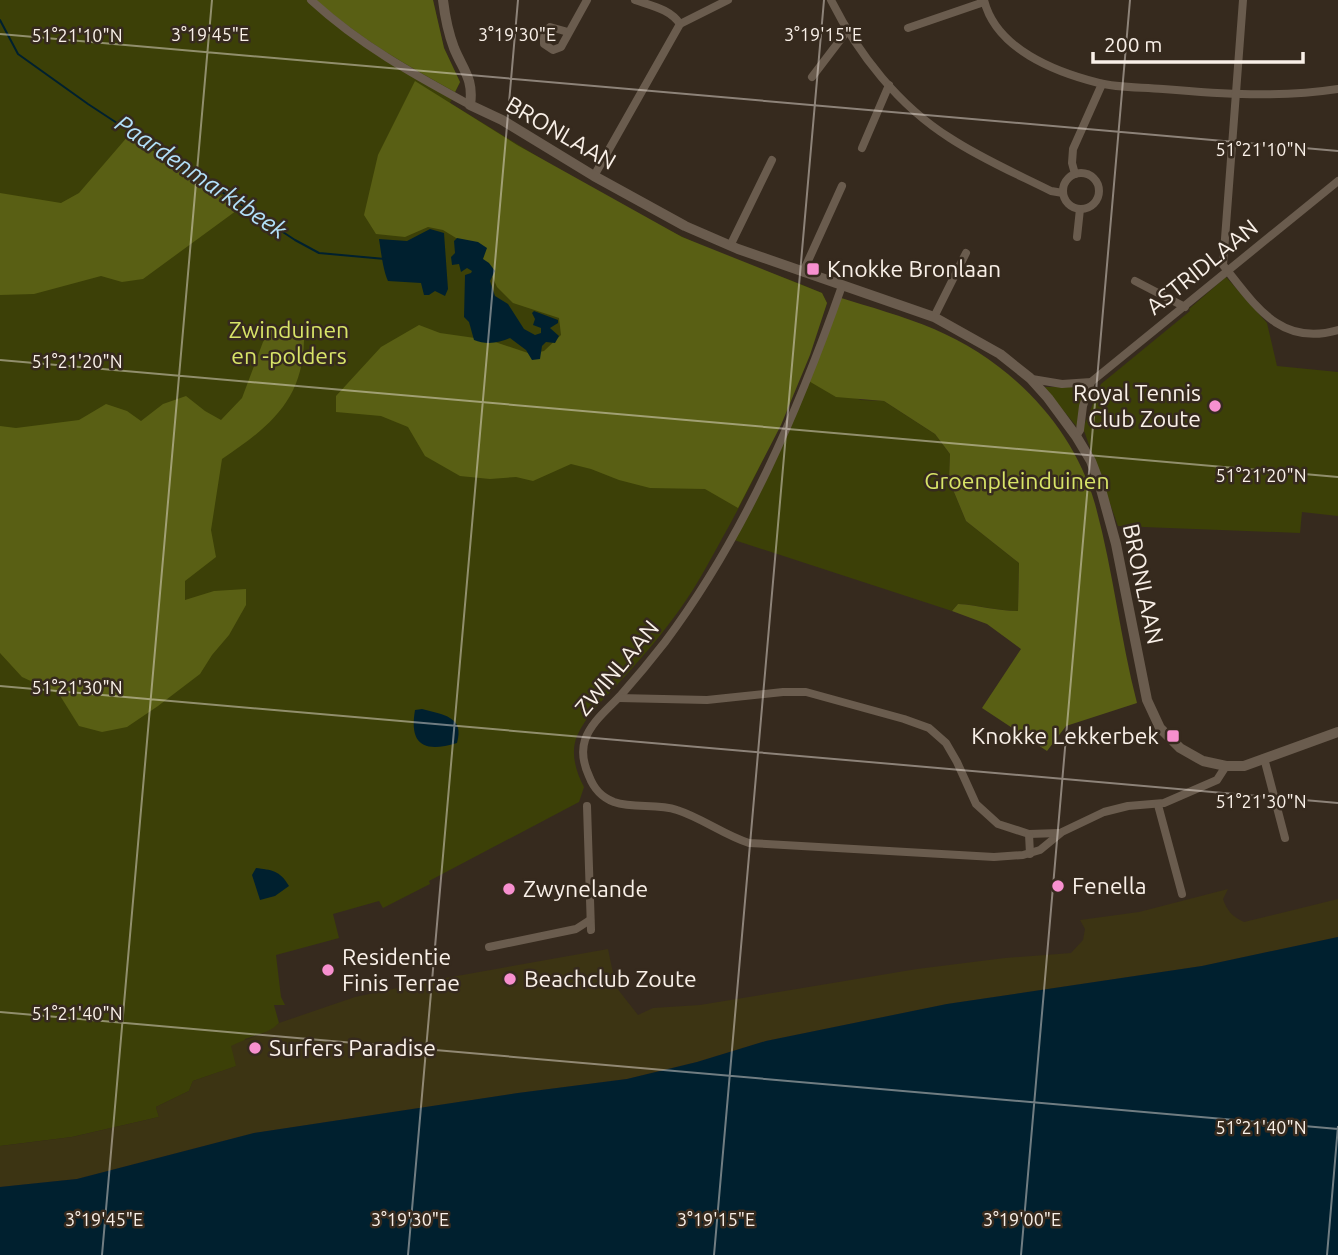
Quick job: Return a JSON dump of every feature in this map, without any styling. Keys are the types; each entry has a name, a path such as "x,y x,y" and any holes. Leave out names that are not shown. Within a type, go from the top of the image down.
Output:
{"street":[{"path":"311,0 364,44 470,105"},
{"name":"BRONLAAN","path":"443,0 453,45 472,86 470,105 502,120 594,176 673,219 730,246 934,317 1000,354 1030,379 1054,405 1076,436 1091,461 1106,501 1147,700 1154,718 1180,748 1203,761 1226,766"},
{"path":"568,32 587,0"},
{"path":"635,0 668,11 680,24"},
{"path":"594,176 680,24 728,0"},
{"path":"831,0 847,31 876,71 922,118 949,138 1051,191 1063,193"},
{"path":"1243,0 1223,265 1267,316 1288,331 1313,336 1338,330"},
{"path":"908,28 984,1 1002,34 1029,55 1065,73 1102,84 1235,95 1338,89"},
{"path":"812,77 847,31"},
{"path":"1076,174 1072,163 1073,149 1102,84"},
{"path":"862,148 889,85"},
{"path":"730,246 772,160"},
{"path":"1076,174 1087,174 1096,181 1099,192 1091,206 1080,209 1069,204 1063,193 1066,181 1076,174"},
{"name":"ASTRIDLAAN","path":"1091,382 1338,181"},
{"path":"803,272 842,186"},
{"path":"1077,237 1080,209"},
{"path":"934,317 966,253"},
{"path":"1135,281 1185,307"},
{"name":"ZWINLAAN","path":"842,286 788,428 731,539 687,613 652,659 588,732 583,749 586,769 597,792 613,801 677,810 750,843 976,857 1030,854"},
{"path":"1030,379 1062,384 1091,382 1083,406 1080,430 1076,436"},
{"path":"618,698 707,700 806,692 904,719 929,728 946,743 976,804 998,824 1029,834 1062,832"},
{"path":"1029,834 1030,854 1040,850 1062,832 1117,808 1158,805 1217,780 1226,766 1244,766 1338,732"},
{"path":"1264,758 1285,838"},
{"path":"1158,805 1182,894"},
{"path":"587,806 591,930"},
{"path":"489,947 576,929 590,919"}],"green space":[{"name":"Zwinduinen en -polders","path":"0,0 433,0 444,48 460,82 450,103 565,173 653,222 717,252 822,293 827,303 795,389 770,444 700,579 665,629 594,710 577,736 575,762 584,787 579,802 383,908 379,901 333,914 339,938 276,955 281,997 285,1005 274,1005 279,1023 273,1030 245,1039 237,1066 193,1081 189,1091 156,1107 159,1117 72,1137 0,1146"},
{"path":"316,0 433,0 444,48 460,82 455,92 366,39"},
{"path":"415,81 517,145 682,237 822,293 827,303 810,355 781,425 738,508 705,489 650,488 571,464 533,481 516,477 490,479 460,476 425,456 408,427 381,416 336,412 336,396 381,347 419,325 440,333 489,340 531,354 544,351 561,335 559,318 513,303 497,287 488,267 461,241 443,230 428,227 405,237 376,234 364,215 378,155"},
{"path":"129,135 240,208 143,279 122,282 101,276 34,294 0,295 0,193 61,203 79,193"},
{"name":"Royal Tennis Club Zoute","path":"1226,277 1267,323 1277,366 1338,372 1338,516 1302,512 1300,533 1118,526 1083,428 1101,384 1190,311 1189,309"},
{"name":"Groenpleinduinen","path":"838,297 910,320 962,342 1012,378 1054,422 1085,475 1095,504 1137,703 1066,726 1047,751 982,708 1021,649 987,624 952,611 958,604 1018,611 1019,563 966,521 949,480 950,454 935,434 884,401 836,397 807,380"},
{"path":"286,328 304,340 297,380 290,396 268,423 222,459 211,530 216,557 185,581 185,600 214,591 246,589 246,605 229,635 200,674 158,706 127,727 102,732 79,726 59,694 22,677 0,653 0,426 16,428 79,420 106,404 127,411 141,421 163,404 186,396 221,420 242,398 263,342 272,329"},
{"name":"Groenpleinduinen","path":"807,380 861,400 884,401 935,434 950,454 949,480 966,521 1019,563 1018,611 958,604 952,611 731,539"},
{"path":"1044,387 1077,387 1080,390 1077,427"}],"sand":[{"path":"1228,889 1223,899 1231,913 1244,922 1338,899 1338,937 1202,966 947,1004 766,1041 627,1079 254,1133 77,1179 0,1187 0,1146 72,1137 159,1117 156,1107 189,1091 193,1081 236,1066 231,1046 263,1033 279,1023 355,997 608,949 616,987 638,1015 653,1008 700,1005 917,969 1071,953 1083,940 1085,929 1080,920 1139,912"}],"water":[{"path":"430,229 444,233 448,289 445,296 435,291 424,295 421,283 388,281 383,266 379,239 407,241"},
{"path":"457,238 478,242 487,248 483,259 495,271 490,281 495,296 508,304 524,329 535,335 541,333 541,328 533,325 534,311 558,320 558,323 550,328 559,336 555,343 546,342 542,346 540,359 532,360 526,350 510,338 492,343 474,340 469,322 464,317 465,275 472,271 467,268 461,272 459,264 452,265 451,257 455,253 454,241"},
{"path":"422,709 444,715 455,722 459,734 457,743 436,747 421,743 414,731 414,722 415,710"},
{"path":"256,868 279,874 289,886 275,896 260,900 252,875"},
{"path":"1338,937 1338,1255 0,1255 0,1187 77,1179 254,1133 627,1079 766,1041 947,1004 1202,966"}],"waterway":[{"name":"Paardenmarktbeek","path":"0,20 18,54 88,104 295,240 319,253 385,259"}],"place":[{"name":"Knokke Bronlaan","path":"813,269"},
{"name":"Royal Tennis Club Zoute","path":"1215,406"},
{"name":"Knokke Lekkerbek","path":"1173,736"},
{"name":"Fenella","path":"1058,886"},
{"name":"Zwynelande","path":"509,889"},
{"name":"Residentie Finis Terrae","path":"328,970"},
{"name":"Beachclub Zoute","path":"510,979"},
{"name":"Surfers Paradise","path":"255,1048"}]}
